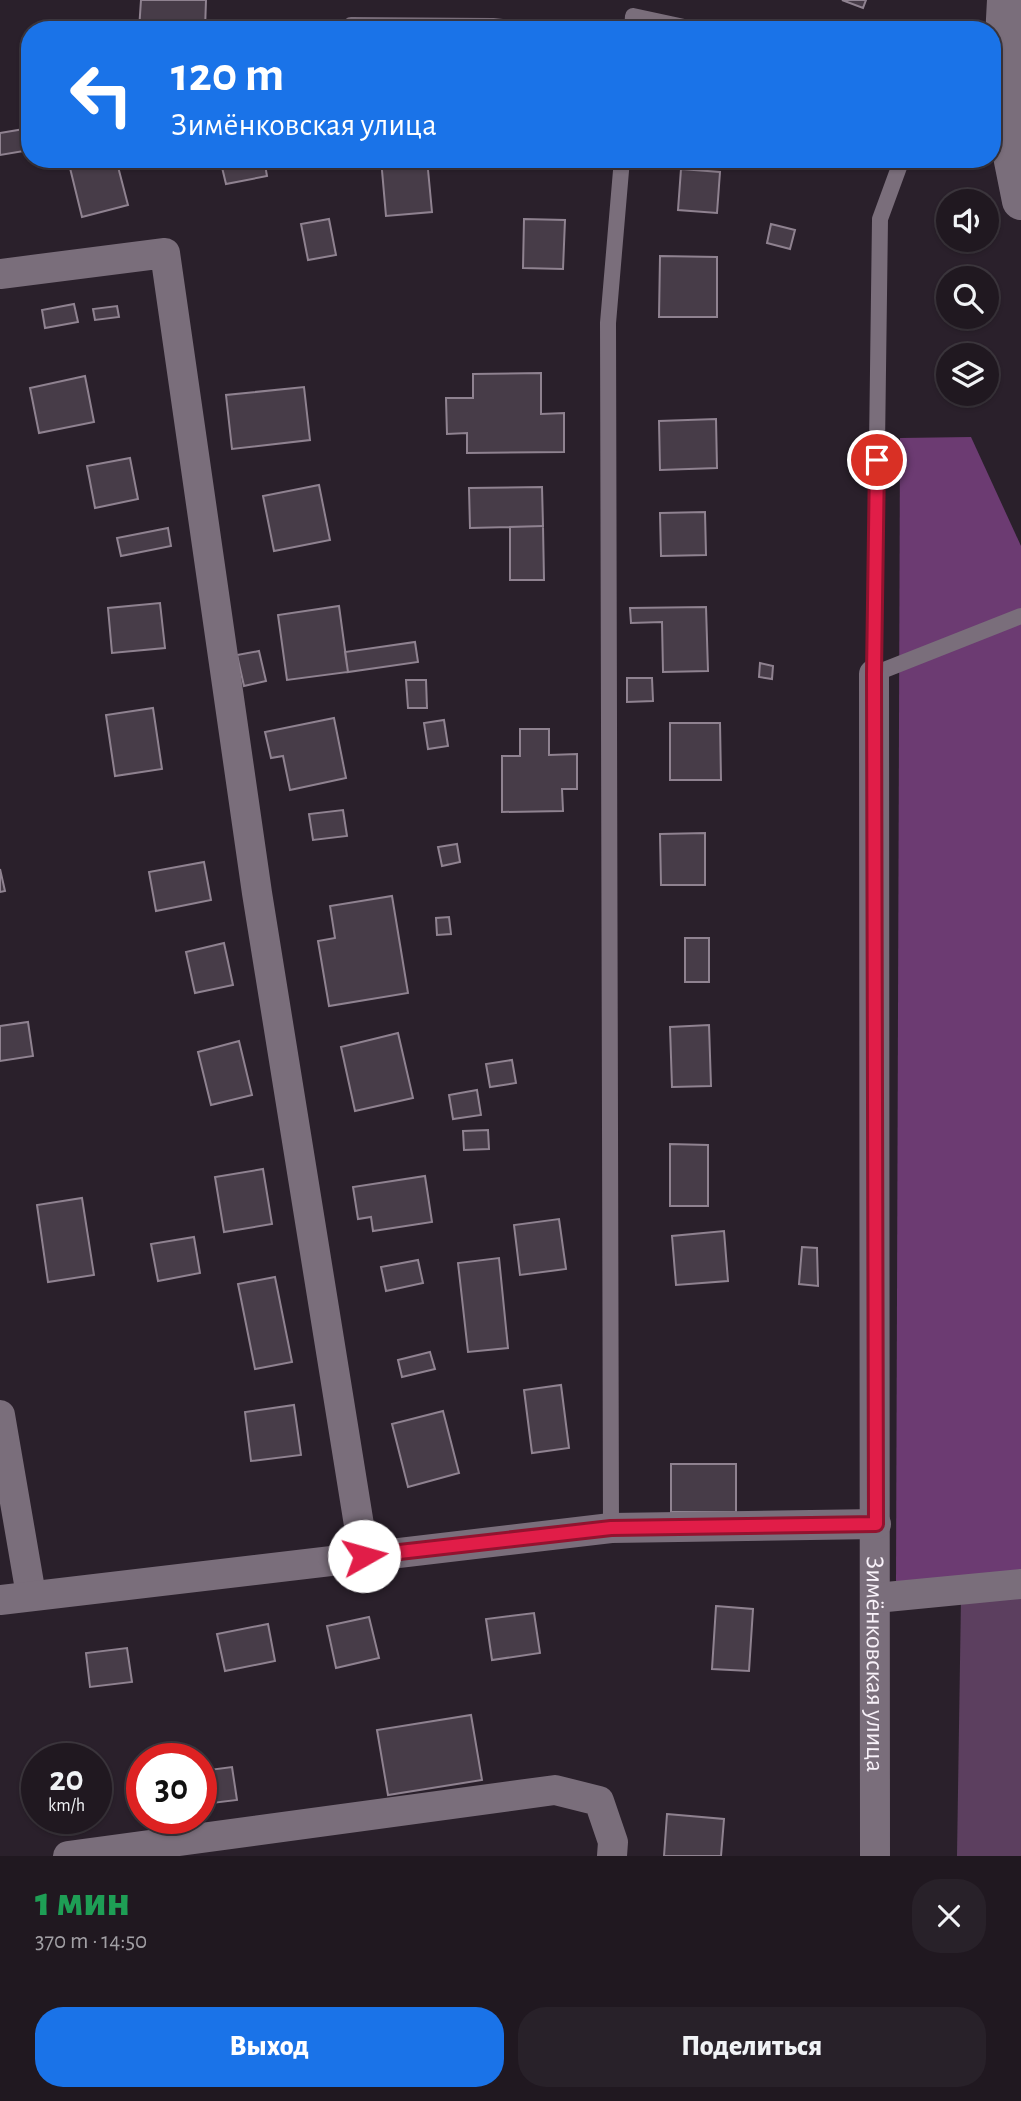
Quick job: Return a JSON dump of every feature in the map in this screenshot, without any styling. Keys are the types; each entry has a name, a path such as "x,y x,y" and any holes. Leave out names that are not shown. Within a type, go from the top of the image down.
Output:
{"main road":[{"path":"1001,42 1006,0"},
{"path":"1001,98 1021,201"}],"street":[{"path":"0,274 164,253 257,893 364,1556"},
{"name":"Зимёнковская улица","path":"874,674 875,1856"},
{"path":"0,1415 32,1595"},
{"path":"0,1600 611,1528 876,1524"},
{"path":"876,1598 1021,1584"},
{"path":"68,1856 555,1790 598,1801 613,1842 612,1856"}],"lane":[{"path":"633,21 634,16 657,21"},
{"path":"611,1528 608,323 620,168"},
{"path":"899,168 880,219 874,674 1021,616"}],"shaded area":[{"path":"971,437 1021,546 1021,1582 896,1585 900,438"},
{"path":"1021,1574 1021,1856 957,1856 961,1598"}],"building":[{"path":"141,0 206,0 205,21 140,21"},
{"path":"842,0 866,0 863,8"},
{"path":"21,130 21,152 0,155 0,133"},
{"path":"70,168 118,168 128,205 82,217"},
{"path":"222,168 266,168 267,176 226,184"},
{"path":"382,168 428,168 432,212 386,216"},
{"path":"681,169 720,172 717,213 678,210"},
{"path":"329,219 336,255 308,260 301,224"},
{"path":"524,219 565,220 563,269 523,268"},
{"path":"771,224 795,230 790,249 767,243"},
{"path":"660,256 717,257 717,317 659,317"},
{"path":"74,304 78,322 45,328 42,310"},
{"path":"117,306 119,317 95,320 93,309"},
{"path":"541,373 541,414 564,413 564,452 467,453 467,433 447,434 446,398 473,398 473,374"},
{"path":"85,376 94,422 39,433 30,388"},
{"path":"304,387 310,440 232,449 226,395"},
{"path":"716,419 717,468 660,470 659,421"},
{"path":"130,458 138,499 95,508 87,466"},
{"path":"319,485 330,540 274,551 263,496"},
{"path":"542,487 543,526 470,528 469,488"},
{"path":"705,512 706,555 661,556 660,513"},
{"path":"543,526 544,580 510,580 510,527"},
{"path":"168,528 171,546 121,556 117,538"},
{"path":"160,603 165,648 112,653 108,608"},
{"path":"339,606 348,672 287,680 278,615"},
{"path":"706,607 708,671 663,672 662,622 631,623 630,608"},
{"path":"415,642 418,662 348,672 345,652"},
{"path":"259,651 266,681 244,686 237,655"},
{"path":"760,663 773,666 772,679 759,677"},
{"path":"627,678 652,678 653,701 627,702"},
{"path":"406,680 426,680 427,708 408,708"},
{"path":"153,708 162,769 115,776 106,715"},
{"path":"334,718 346,778 290,790 283,756 271,758 265,732"},
{"path":"444,720 448,746 428,749 424,723"},
{"path":"670,723 720,723 721,780 670,780"},
{"path":"520,729 549,729 549,755 577,754 577,789 562,789 563,811 502,812 502,756 520,756"},
{"path":"343,810 347,836 313,840 309,814"},
{"path":"705,833 705,885 661,885 660,834"},
{"path":"457,844 460,862 442,866 438,847"},
{"path":"204,862 211,900 156,911 149,872"},
{"path":"0,869 5,891 0,892"},
{"path":"392,896 408,993 329,1006 318,941 335,938 330,906"},
{"path":"449,917 451,934 437,935 436,918"},
{"path":"685,938 709,938 709,982 685,982"},
{"path":"224,943 233,985 195,993 186,952"},
{"path":"28,1022 33,1056 0,1061 0,1026"},
{"path":"709,1025 711,1086 672,1087 670,1027"},
{"path":"398,1033 413,1098 355,1111 341,1047"},
{"path":"239,1041 252,1095 211,1105 198,1052"},
{"path":"512,1060 516,1083 490,1087 486,1064"},
{"path":"477,1090 481,1115 453,1119 449,1095"},
{"path":"488,1130 489,1149 464,1150 463,1131"},
{"path":"670,1144 708,1145 708,1206 670,1206"},
{"path":"263,1169 272,1224 224,1232 215,1177"},
{"path":"425,1176 432,1222 373,1231 371,1217 358,1219 353,1187"},
{"path":"82,1198 94,1275 48,1282 37,1205"},
{"path":"559,1219 566,1269 520,1275 514,1225"},
{"path":"724,1231 728,1281 676,1285 672,1236"},
{"path":"194,1237 200,1273 158,1281 151,1244"},
{"path":"802,1247 817,1248 818,1286 799,1284"},
{"path":"499,1258 508,1348 468,1352 458,1263"},
{"path":"418,1260 423,1283 386,1291 381,1267"},
{"path":"275,1277 292,1362 255,1369 238,1284"},
{"path":"430,1352 435,1369 402,1377 398,1360"},
{"path":"561,1385 569,1448 532,1453 524,1390"},
{"path":"294,1405 301,1455 251,1461 245,1412"},
{"path":"443,1411 459,1473 408,1487 392,1424"},
{"path":"671,1464 736,1464 736,1512 671,1512"},
{"path":"716,1606 753,1609 749,1671 712,1669"},
{"path":"534,1613 540,1653 492,1660 486,1619"},
{"path":"369,1617 379,1658 336,1668 327,1626"},
{"path":"268,1624 275,1661 225,1671 217,1634"},
{"path":"127,1648 132,1682 90,1687 86,1653"},
{"path":"471,1715 482,1780 388,1795 377,1730"},
{"path":"232,1767 237,1800 217,1802 217,1769"},
{"path":"667,1814 724,1819 721,1856 664,1856"}],"route":[{"path":"364,1556 611,1528 876,1524 874,674 877,460"}]}
